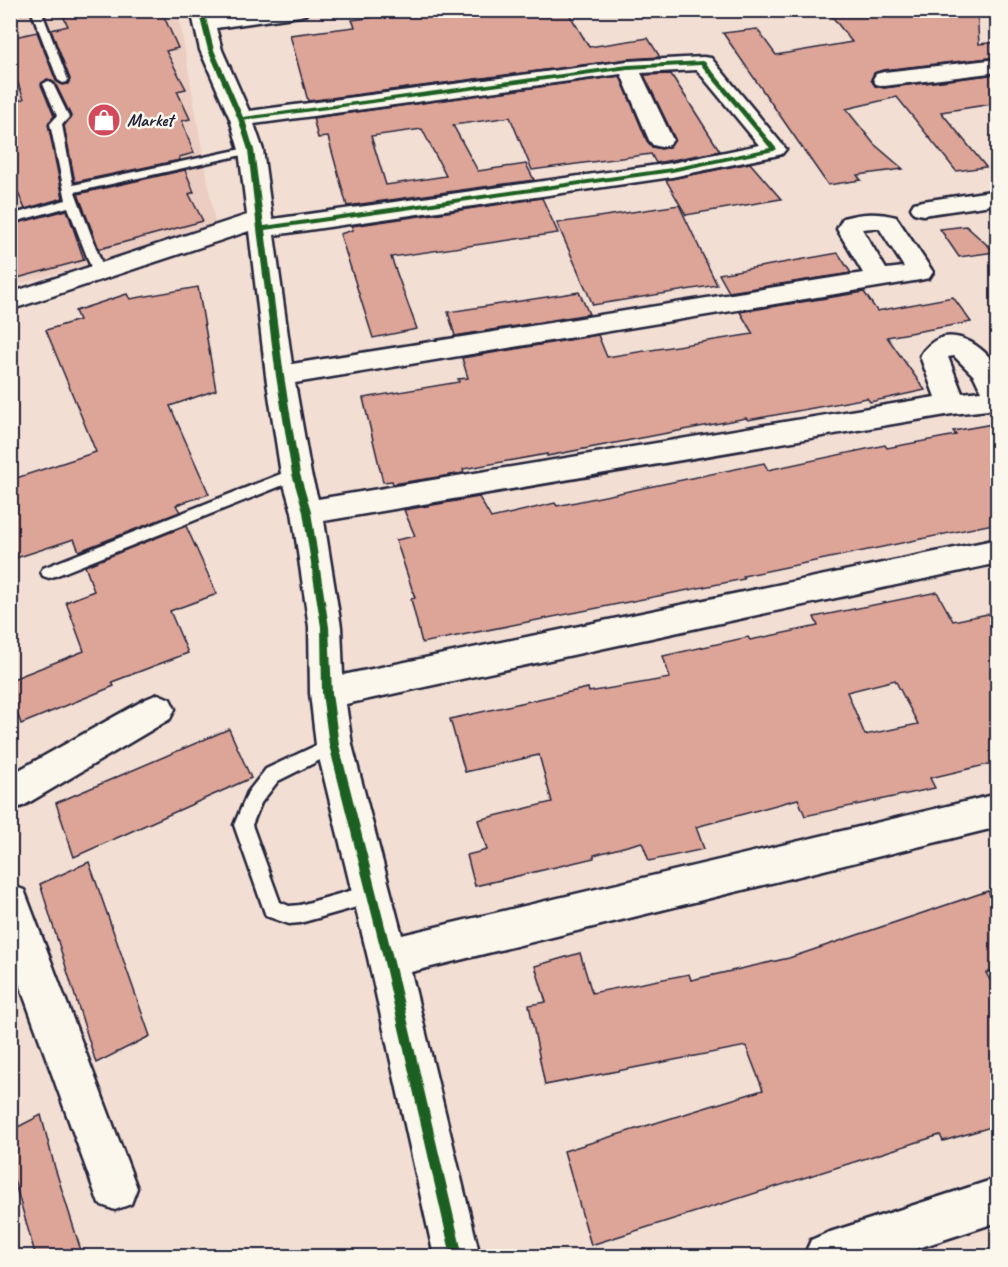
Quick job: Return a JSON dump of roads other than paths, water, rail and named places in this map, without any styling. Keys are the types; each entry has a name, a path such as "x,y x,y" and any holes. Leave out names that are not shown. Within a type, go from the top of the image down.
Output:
{"street":[{"path":"300,10 202,17 211,50 241,118 251,150 280,376 296,474 308,512 325,627 327,693 334,745 388,957 457,1257"},
{"path":"10,302 99,272 261,224 672,170 774,149 703,63 628,67 241,118"},
{"path":"884,79 998,65"},
{"path":"628,67 661,140"},
{"path":"923,208 998,197"},
{"path":"280,376 879,279"},
{"path":"308,512 952,405"},
{"path":"327,693 998,551"},
{"path":"10,794 158,710"},
{"path":"388,957 998,810"},
{"path":"10,903 115,1188"},
{"path":"827,1257 998,1200"}],"lane":[{"path":"36,10 63,80"},
{"path":"48,84 63,117 56,124 70,196 99,272"},
{"path":"10,219 70,196 251,150"},
{"path":"49,572 296,474"},
{"path":"334,745 272,775 254,798 243,825 273,909 289,915 311,912 371,894"}],"place":[{"name":"Market","path":"104,120"}]}
